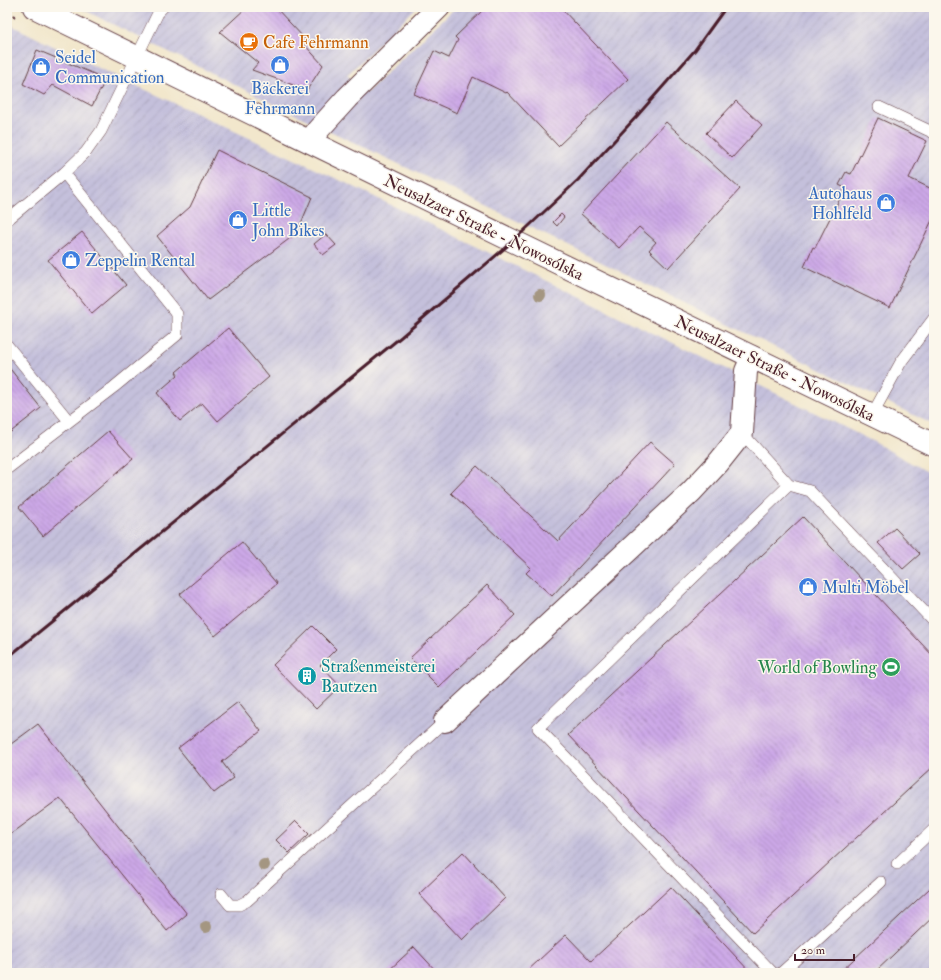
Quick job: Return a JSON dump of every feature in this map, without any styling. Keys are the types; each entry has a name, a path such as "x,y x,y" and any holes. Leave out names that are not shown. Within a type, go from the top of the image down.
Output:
{"main road":[{"name":"Neusalzaer Straße - Nowosólska","path":"34,7 136,58 310,141 496,233 934,445"},
{"path":"310,141 347,98 439,7"},
{"path":"445,721 691,492 719,462 742,433 746,371 752,357"}],"lane":[{"path":"7,220 86,152 101,131 158,8"},
{"path":"879,107 934,132"},
{"path":"7,469 114,387 177,336 177,314 64,172"},
{"path":"872,415 901,362 934,318"},
{"path":"7,345 69,421"},
{"path":"742,433 788,485 800,487 810,491 934,622"},
{"path":"773,973 538,728 788,485"},
{"path":"221,894 230,905 239,905 247,901 445,721"},
{"path":"897,864 934,829"},
{"path":"782,973 881,882"}],"shaded area":[{"path":"78,7 417,7 347,75 366,93 456,7 934,7 934,425 505,215 278,106"},
{"path":"7,23 73,56 348,184 465,241 874,442 934,476 934,973 7,973"}],"building":[{"path":"247,7 275,7 305,39 302,42 323,65 307,90 252,70 258,63 220,32"},
{"path":"486,7 560,7 628,79 558,146 507,92 506,93 473,77 457,113 414,94 434,51 449,58 458,40 455,37"},
{"path":"37,50 106,79 92,106 53,85 44,95 23,84"},
{"path":"736,101 762,125 732,158 706,133"},
{"name":"Autohaus Hohlfeld","path":"878,118 927,141 909,178 934,190 934,216 890,308 804,267 813,247 815,248 845,188 839,185 846,172 851,174"},
{"path":"666,122 740,189 668,268 649,250 656,242 639,227 619,248 581,214"},
{"name":"Little John Bikes","path":"217,150 312,197 297,233 208,300 157,236 190,207"},
{"path":"561,214 564,217 557,226 553,222"},
{"path":"82,232 126,285 92,314 48,260"},
{"path":"326,234 336,245 323,255 314,244"},
{"path":"228,328 269,377 218,421 202,403 180,421 157,393 178,375 176,372"},
{"path":"7,365 41,408 7,435"},
{"path":"108,431 133,459 43,536 19,507"},
{"path":"650,442 675,464 552,596 526,573 531,568 451,493 477,466 558,541"},
{"path":"803,517 934,657 934,766 753,933 568,735"},
{"path":"895,528 920,554 903,569 878,543"},
{"path":"242,542 277,584 215,636 180,594"},
{"path":"487,585 515,615 439,687 410,658"},
{"name":"Straßenmeisterei Bautzen","path":"313,626 336,649 320,665 340,686 316,709 273,665"},
{"path":"238,702 261,731 222,762 234,778 214,793 178,748"},
{"path":"38,724 187,914 167,931 60,798 7,837 7,747"},
{"path":"296,821 309,834 289,853 276,840"},
{"path":"463,852 505,898 462,940 419,894"},
{"path":"671,887 751,973 525,973 566,935 591,961"},
{"path":"930,888 934,892 934,916 874,973 839,973"},
{"path":"414,947 438,973 386,973"}],"railway":[{"path":"7,658 401,337 513,241 578,180 637,116 695,50 726,7"}],"place":[{"name":"Cafe Fehrmann","path":"249,42"},
{"name":"Bäckerei Fehrmann","path":"280,65"},
{"name":"Seidel Communication","path":"41,67"},
{"name":"Autohaus Hohlfeld","path":"886,203"},
{"name":"Little John Bikes","path":"238,220"},
{"name":"Zeppelin Rental","path":"71,260"},
{"name":"Multi Möbel","path":"808,587"},
{"name":"World of Bowling","path":"891,667"},
{"name":"Straßenmeisterei Bautzen","path":"307,676"}]}
